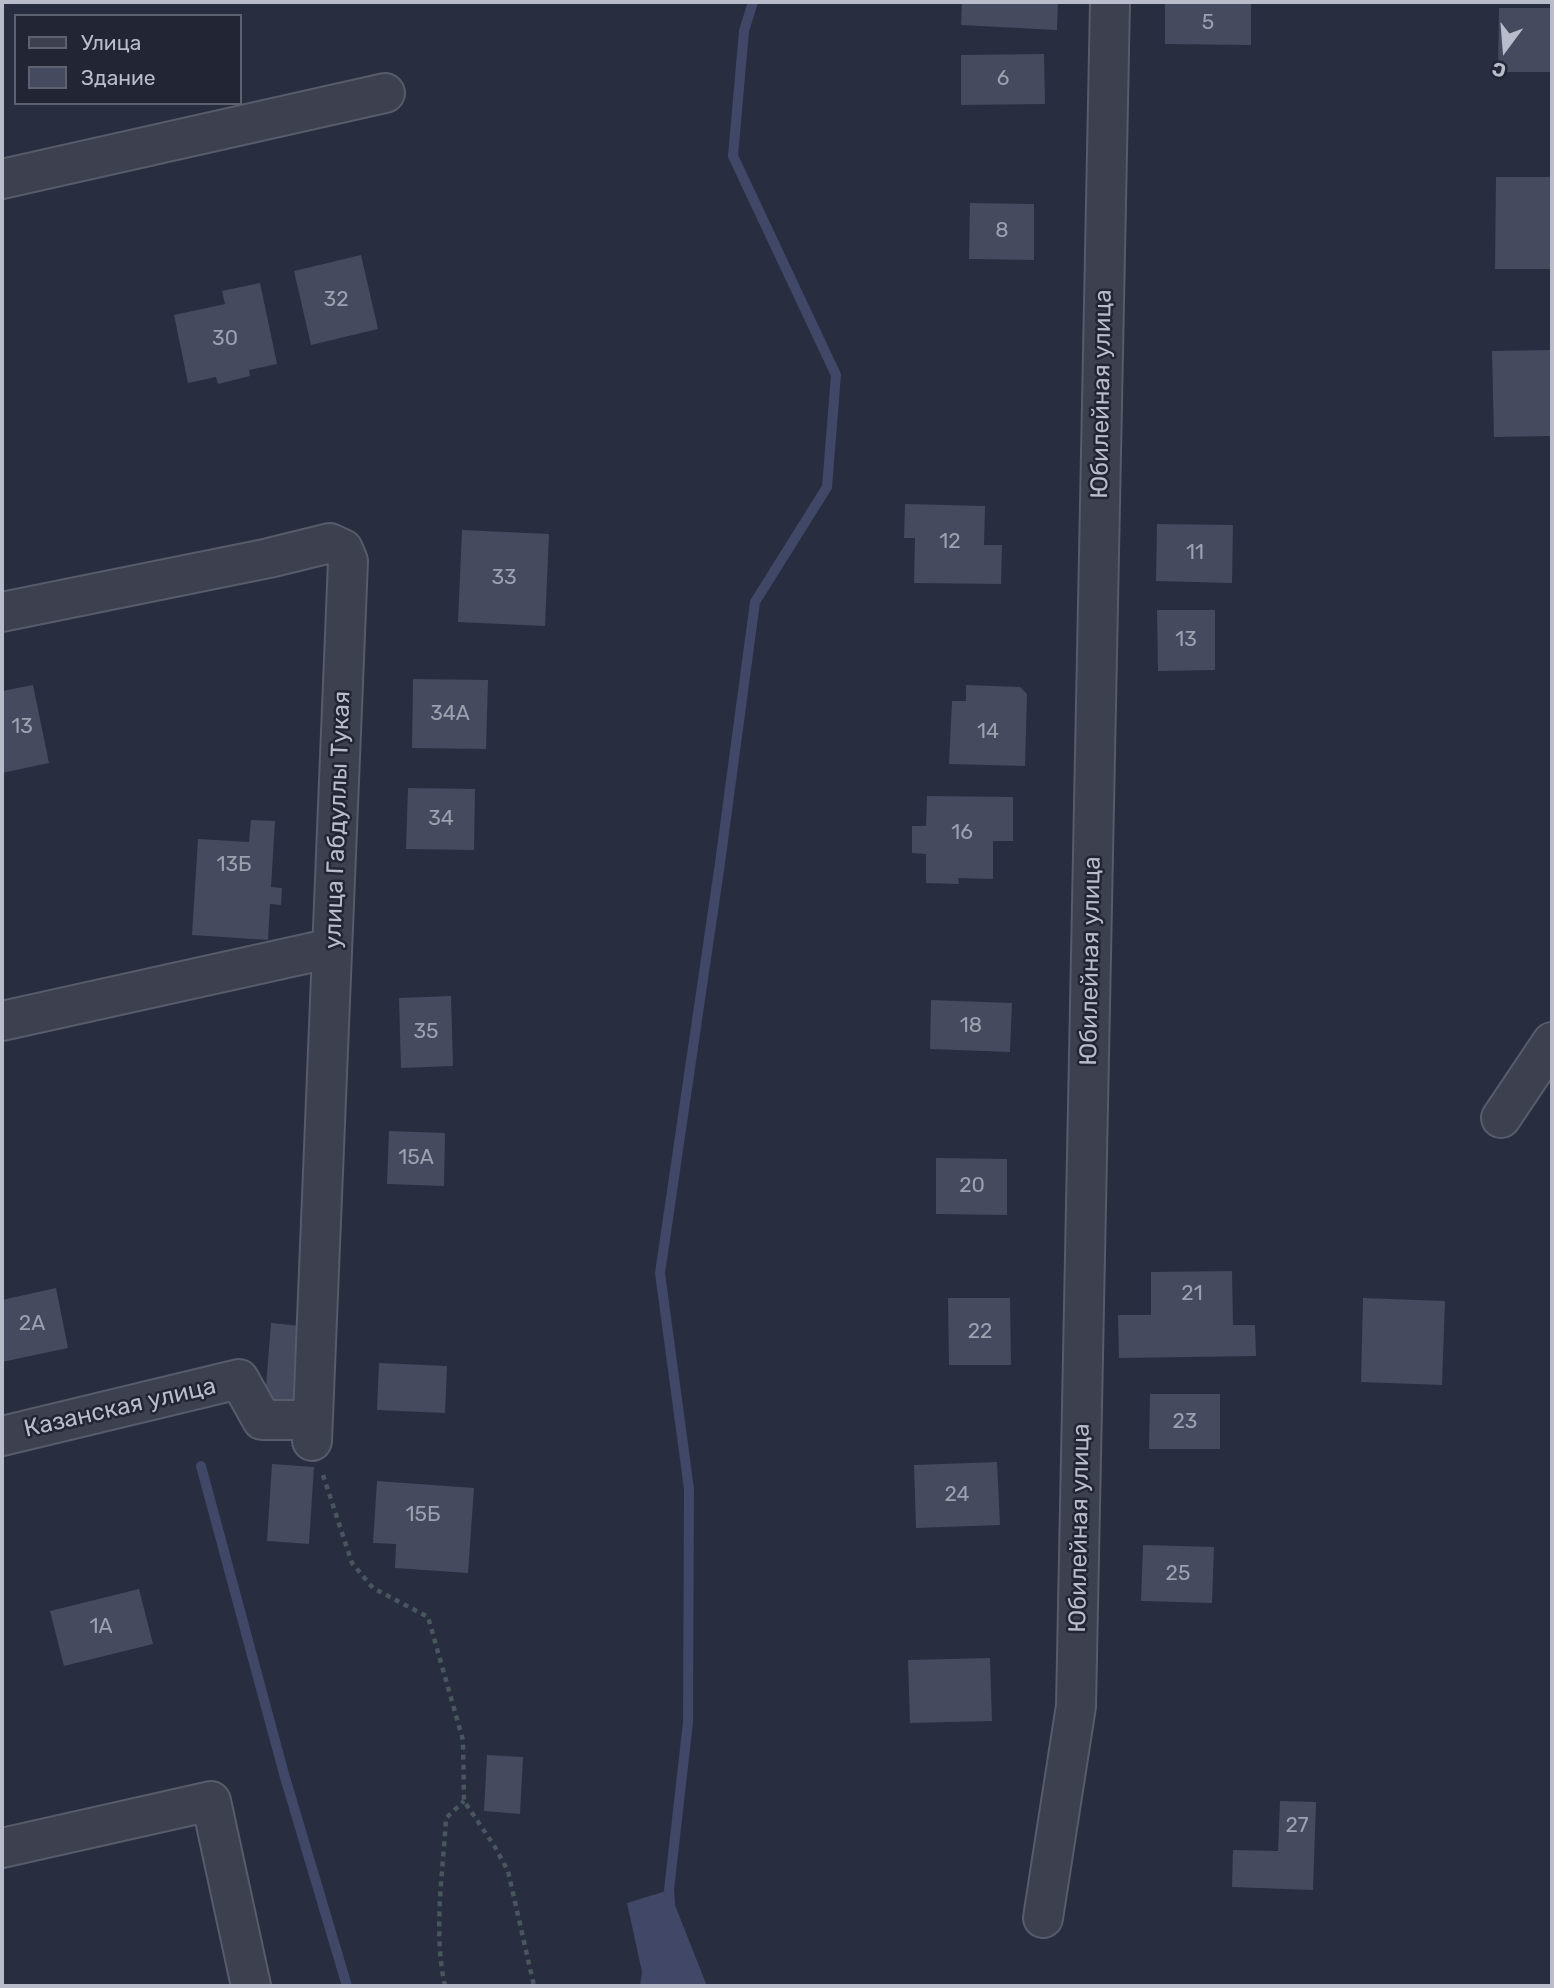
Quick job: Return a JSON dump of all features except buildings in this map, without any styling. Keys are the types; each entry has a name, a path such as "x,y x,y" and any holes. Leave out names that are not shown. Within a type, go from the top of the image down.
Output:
{"street":[{"name":"Юбилейная улица","path":"1043,1918 1076,1706 1110,2"},
{"path":"2,179 385,93"},
{"name":"улица Габдуллы Тукая","path":"2,612 269,558 330,543 343,549 348,561 313,1431"},
{"path":"2,1021 332,948"},
{"path":"1502,1118 1552,1042"},
{"name":"Казанская улица","path":"2,1436 239,1379 262,1420 313,1431"},
{"path":"2,1848 211,1801 251,1986"}],"path":[{"path":"313,1431 352,1563 373,1588 428,1617 463,1740 464,1801 495,1846 508,1871 534,1986"},
{"path":"445,1986 439,1932 446,1818 464,1801"}],"water":[{"path":"669,1890 707,1986 640,1986 642,1972 627,1903"}],"waterway":[{"path":"670,1903 669,1890 688,1722 689,1489 660,1273 755,602 827,487 836,375 733,156 744,31 753,2"},
{"path":"201,1466 284,1774 347,1986"}]}
